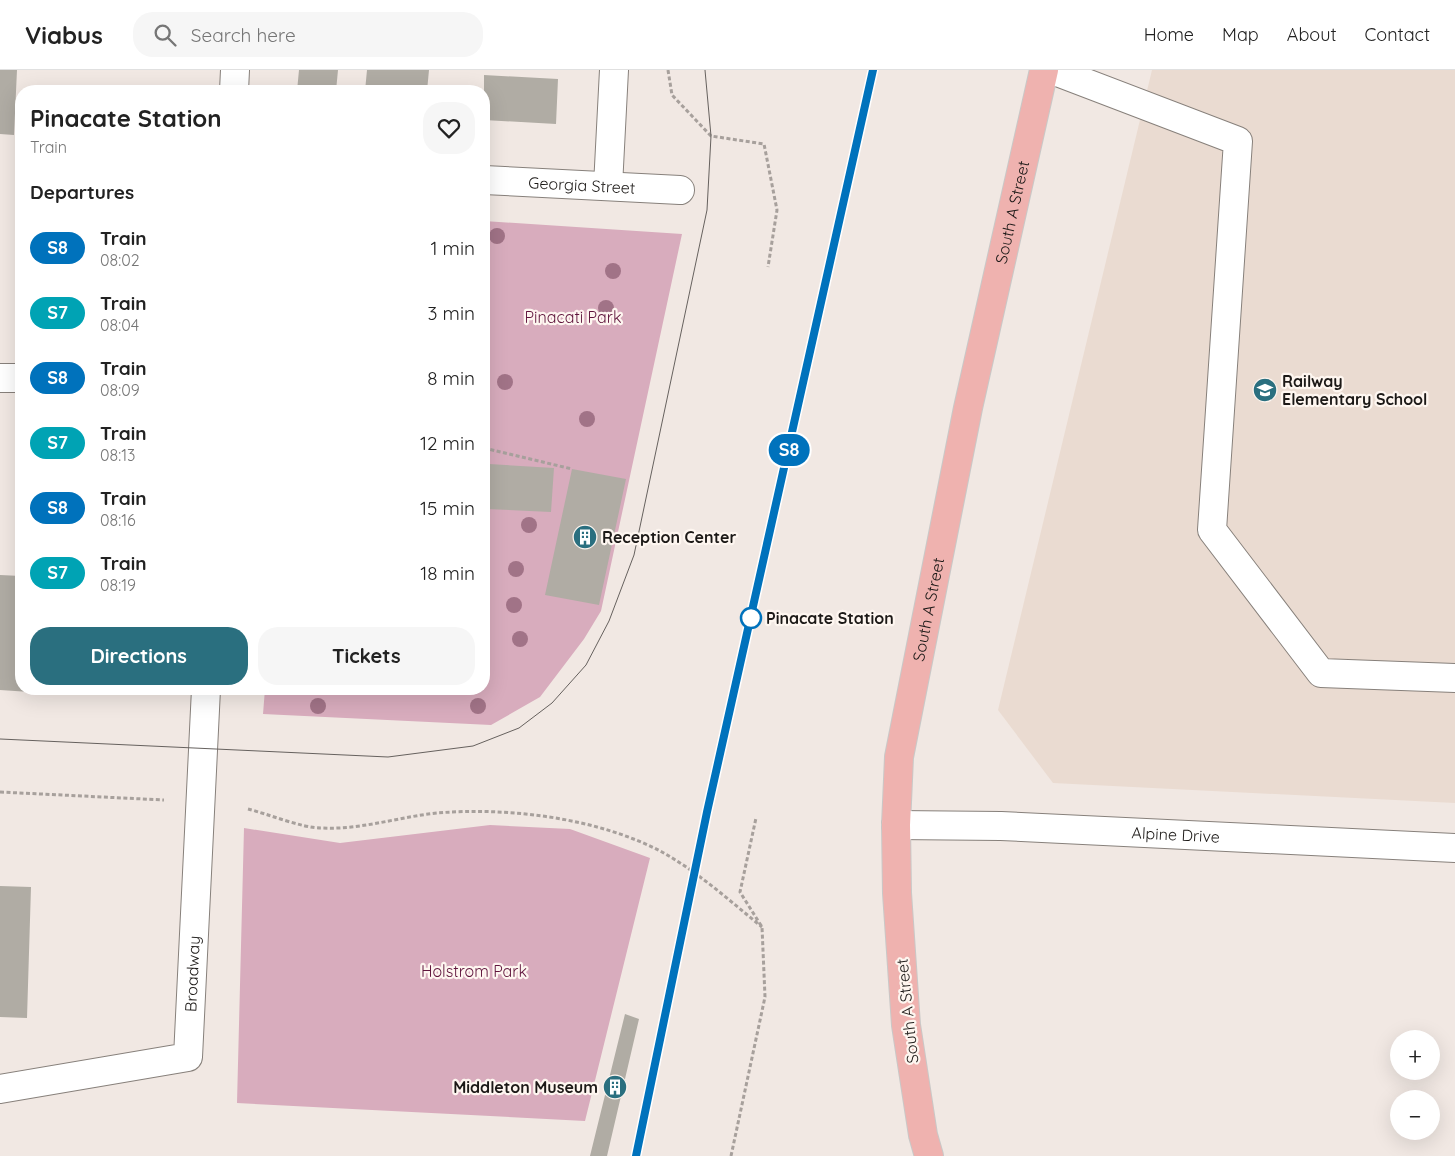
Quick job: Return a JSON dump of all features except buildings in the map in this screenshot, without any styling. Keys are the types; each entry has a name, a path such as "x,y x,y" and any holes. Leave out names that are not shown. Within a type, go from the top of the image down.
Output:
{"main road":[{"name":"South A Street","path":"929,1156 923,1135 906,1025 896,825 899,757 968,408 1044,70"}],"street":[{"path":"234,85 235,70"},
{"path":"608,186 614,70"},
{"path":"1052,70 1238,141 1212,530 1321,673 1455,678"},
{"name":"Georgia Street","path":"490,180 680,190"},
{"path":"0,378 15,378"},
{"name":"Broadway","path":"0,1089 188,1057 206,695"},
{"name":"Alpine Drive","path":"896,825 1011,827 1455,848"}],"path":[{"path":"668,70 672,95 711,136 764,144 777,210 768,267"},
{"path":"490,449 572,468"},
{"path":"0,792 200,802"},
{"path":"248,809 320,828 382,824 437,813 500,813 564,818 607,830 661,852 701,878 762,927"},
{"path":"731,1156 765,996 762,927 740,892 756,818"}],"shaded area":[{"name":"Railway Elementary School","path":"1152,70 1455,70 1455,803 1053,783 998,710"}],"green space":[{"name":"Pinacati Park","path":"490,221 682,234 601,611 584,639 540,697 491,725 263,714 265,695 490,695"},
{"name":"Holstrom Park","path":"490,825 570,829 650,858 585,1121 237,1103 244,828 340,843"}],"tram line":[{"path":"0,739 388,757 473,746 519,728 552,703 586,665 609,621 634,555 707,210 711,136 705,70"}],"railway":[{"path":"636,1156 707,812 873,70"}],"train":[{"name":"S8","path":"636,1156 707,812 873,70"}],"place":[{"name":"Railway Elementary School","path":"1265,390"},
{"name":"Reception Center","path":"585,537"},
{"name":"Pinacate Station","path":"751,618"},
{"name":"Middleton Museum","path":"615,1087"}]}
